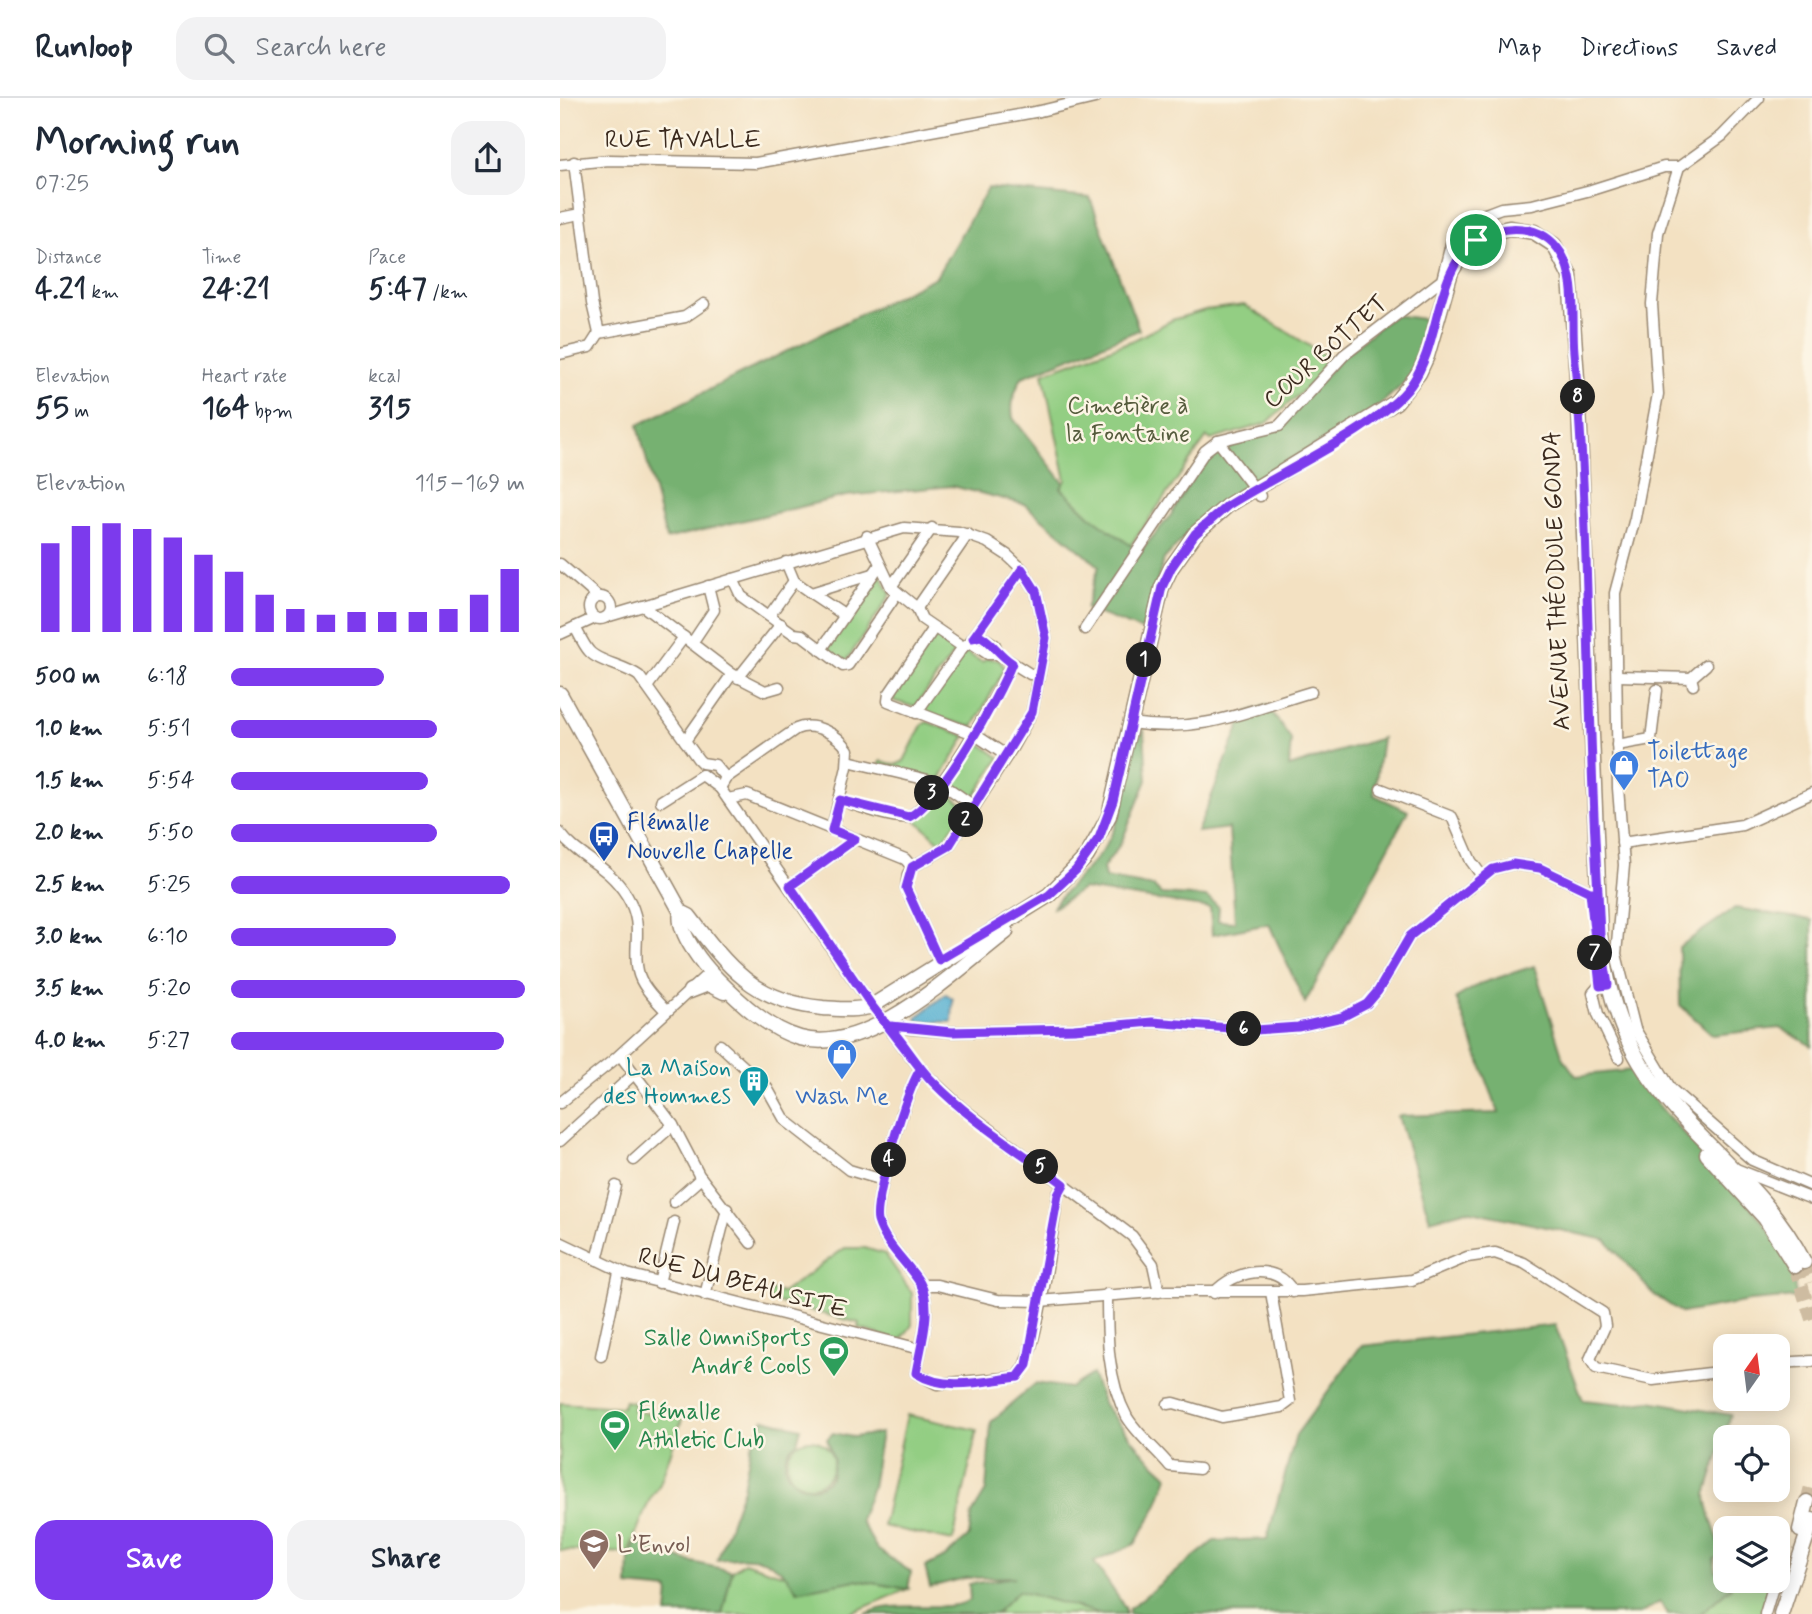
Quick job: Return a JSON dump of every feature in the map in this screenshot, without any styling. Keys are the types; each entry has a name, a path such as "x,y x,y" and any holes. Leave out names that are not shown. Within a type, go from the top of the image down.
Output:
{"main road":[{"name":"AVENUE THÉODULE GONDA","path":"865,995 875,998 1021,913 1066,880 1099,838 1113,801 1163,609 1178,572 1200,540 1257,492 1384,420 1416,392 1435,358 1458,274 1472,253 1490,241 1508,236 1532,239 1551,251 1561,267 1567,291 1594,892 1604,985 1619,1040 1635,1069 1656,1098 1765,1218 1800,1264 1768,1203 1650,1079 1629,1043 1604,985"},
{"name":"AVENUE THÉODULE GONDA","path":"560,694 681,912 691,919 715,952 739,975 765,993 808,1006 845,1008 1021,913"},
{"name":"AVENUE THÉODULE GONDA","path":"681,912 680,921 684,934 709,972 753,1011 791,1035 839,1040 902,1019 1050,899 1091,859 1117,809 1133,723"},
{"path":"684,934 698,967 690,991"},
{"path":"709,972 715,952"},
{"path":"709,972 719,968 739,975"},
{"path":"690,991 704,985 713,985 743,1009 753,1011"},
{"path":"1790,1556 1807,1502"},
{"path":"1790,1565 1812,1520"},
{"path":"1781,1614 1782,1593"}],"street":[{"name":"RUE TAVALLE","path":"560,165 574,162 756,163 1040,111 1095,98"},
{"path":"1759,98 1722,136 1679,167 1658,233 1654,256 1652,304 1658,394 1635,518 1615,593 1624,870 1616,954 1625,999 1636,1029 1654,1063 1685,1104 1752,1160 1812,1186"},
{"path":"560,354 590,347 599,333 574,162"},
{"name":"COUR BOTTET","path":"1218,441 1279,426 1344,355 1442,280 1451,244 1458,233 1480,216 1502,208 1532,205 1615,184 1653,170 1679,167"},
{"path":"560,218 580,214"},
{"path":"599,333 685,317 704,304"},
{"path":"1085,629 1203,454 1218,441 1257,492"},
{"path":"560,634 601,617 904,528 932,528 968,534 997,548 1022,569 1036,591 1044,621 1045,646 1032,712 949,846 912,867 906,888 939,960"},
{"path":"733,579 741,596 843,666 848,665 932,528"},
{"path":"968,534 917,608 918,615 934,628 969,642 988,654 998,654 1030,674 1039,675"},
{"path":"867,537 876,570 894,590 917,608"},
{"path":"786,562 794,581 844,615"},
{"path":"560,564 598,597 624,610"},
{"path":"913,711 969,642 1022,569"},
{"path":"811,593 876,570"},
{"path":"821,650 876,570"},
{"path":"769,616 794,581"},
{"path":"647,687 714,610 708,586"},
{"path":"598,597 589,605 590,614 601,617"},
{"path":"601,617 611,610 609,601"},
{"path":"643,606 735,676 774,689"},
{"path":"685,741 735,676 780,624"},
{"path":"575,627 589,652 598,658 625,666 647,687 702,763 702,775"},
{"path":"934,628 887,697 890,702 974,734 1007,756"},
{"path":"840,800 909,817 941,783 974,734 999,694 1012,663"},
{"path":"1618,676 1692,682 1706,665"},
{"path":"1618,745 1651,739 1657,690"},
{"path":"1133,723 1183,728 1224,721 1311,692"},
{"path":"723,783 804,726 820,728 845,745 848,761 832,830"},
{"path":"848,761 941,783 974,806"},
{"path":"702,763 715,765 728,799 865,995 921,1069 963,1109 1138,1241 1153,1264 1159,1292"},
{"path":"702,775 723,783"},
{"path":"661,801 702,775"},
{"path":"1381,789 1452,817 1471,860 1482,876"},
{"path":"1622,843 1742,825 1812,793"},
{"path":"728,799 747,795 905,859 912,867"},
{"path":"560,833 571,845 606,869 628,897 639,937 638,971 650,994 666,1010"},
{"path":"790,886 855,839"},
{"path":"902,1019 952,1032 1074,1029 1159,1022 1266,1030 1325,1022 1355,1011 1371,1000 1410,936 1482,876 1506,865 1532,867 1553,872 1594,892"},
{"path":"560,1103 620,1055 709,972"},
{"name":"AVENUE THÉODULE GONDA","path":"1604,985 1593,993 1596,1007 1619,1058"},
{"path":"845,1008 865,995"},
{"path":"720,1045 767,1088 785,1119 849,1170 883,1180"},
{"path":"620,1055 673,1125 701,1178 751,1243"},
{"path":"921,1069 912,1084 877,1205 879,1224 921,1285 924,1321 916,1373 937,1384 1018,1377 1027,1365 1058,1195 1064,1184"},
{"path":"560,1141 634,1074"},
{"path":"1685,1104 1692,1125"},
{"path":"634,1160 673,1125"},
{"path":"1735,1170 1812,1199"},
{"path":"674,1202 701,1178"},
{"path":"597,1260 616,1186"},
{"path":"705,1295 727,1209"},
{"path":"659,1283 674,1222"},
{"name":"RUE DU BEAU SITE","path":"560,1242 619,1272 920,1349"},
{"path":"921,1285 937,1285 998,1300 1039,1301 1159,1292 1293,1292 1412,1280 1467,1257 1503,1254 1577,1294 1603,1313 1605,1326 1590,1359 1596,1368 1653,1380 1713,1373"},
{"path":"1214,1293 1233,1280 1261,1270 1282,1278 1293,1292"},
{"path":"601,1356 619,1272"},
{"path":"1168,1404 1174,1403 1222,1418 1282,1407 1290,1401 1271,1292"},
{"path":"1107,1294 1107,1348 1120,1402 1129,1420 1170,1466 1199,1469"},
{"path":"1790,1362 1812,1361"},
{"path":"1765,1614 1776,1593"}],"green space":[{"path":"988,188 1090,198 1139,330 1022,377 1014,397 1013,418 1064,483 1061,488 1090,516 1140,552 1171,515 1199,466 1211,452 1231,445 1232,441 1279,426 1344,355 1394,315 1431,320 1410,378 1365,418 1266,472 1209,511 1164,559 1142,630 1086,609 1099,566 1024,504 952,486 846,496 666,539 638,425 936,277"},
{"name":"Cimetière à la Fontaine","path":"1244,305 1324,355 1321,374 1267,423 1211,440 1207,437 1130,546 1090,516 1061,488 1066,480 1043,373 1134,340 1172,320 1205,310"},
{"path":"879,573 891,594 845,663 826,647"},
{"path":"935,632 958,647 915,707 894,701 892,694"},
{"path":"965,652 982,662 987,658 999,660 1005,668 973,727 924,714 922,705"},
{"path":"1267,705 1291,739 1289,767 1382,738 1374,795 1408,811 1305,1003 1269,924 1212,935 1210,908 1083,889 1053,908 1098,857 1116,826 1125,798 1136,742 1144,730 1147,780 1121,843 1103,868 1105,878 1154,887 1161,894 1206,897 1219,907 1218,921 1235,922 1229,828 1197,832 1245,713"},
{"path":"927,722 966,736 940,779 879,767 881,761 896,765 904,761 922,725"},
{"path":"974,739 1000,758 972,800 946,780"},
{"path":"941,787 967,807 941,843 916,820"},
{"path":"1735,908 1812,920 1812,1046 1780,1028 1713,1035 1680,1005 1679,947"},
{"path":"1534,966 1563,1058 1576,1076 1632,1070 1670,1118 1754,1210 1790,1265 1797,1297 1750,1301 1682,1313 1653,1294 1606,1240 1467,1210 1430,1220 1398,1116 1499,1113 1456,998 1482,983"},
{"path":"845,1248 865,1248 885,1254 912,1293 912,1325 900,1341 858,1328 859,1323 769,1300 771,1290 782,1293"},
{"path":"1555,1325 1583,1400 1624,1404 1650,1401 1731,1415 1728,1425 1713,1425 1713,1473 1706,1495 1713,1526 1713,1593 1724,1593 1700,1614 1667,1614 1660,1602 1640,1614 1129,1614 1129,1609 1214,1541 1267,1539 1296,1435 1361,1346"},
{"path":"1092,1374 1104,1405 1145,1455 1168,1476 1157,1506 1135,1544 1094,1562 1125,1607 1126,1614 1102,1614 1018,1591 995,1614 866,1614 891,1607 961,1604 970,1600 969,1584 1015,1577 965,1578 930,1587 925,1567 945,1557 969,1536 972,1514 986,1491 991,1422 1036,1383 1070,1388"},
{"name":"Flémalle Athletic Club","path":"625,1401 634,1403 633,1411 683,1416 660,1484 649,1501 628,1553 560,1550 560,1403 622,1407"},
{"path":"907,1415 977,1430 953,1541 883,1526"},
{"path":"764,1419 801,1428 797,1442 788,1452 785,1462 787,1472 793,1480 812,1488 822,1485 831,1477 834,1461 827,1439 833,1433 853,1437 881,1433 872,1487 860,1520 877,1549 911,1572 908,1589 856,1580 797,1591 781,1570 763,1560 717,1560 743,1488 751,1446"},
{"path":"810,1440 819,1441 826,1447 832,1454 832,1472 826,1479 819,1485 810,1486 801,1485 794,1479 788,1472 787,1463 788,1454 794,1447 801,1441"},
{"path":"636,1542 683,1560 732,1571 722,1614 667,1614 669,1590 628,1586 629,1556"},
{"path":"744,1562 788,1576 797,1591 856,1580 908,1589 849,1614 722,1614 732,1571"},
{"path":"1018,1591 1102,1614 995,1614"},
{"path":"1724,1593 1771,1593 1765,1614 1700,1614"}],"water":[{"path":"946,994 953,999 952,1022 917,1021 917,1017"}],"tunnel":[{"path":"1804,1262 1812,1282"},
{"path":"1795,1266 1812,1319"},
{"path":"1807,1502 1812,1483"}],"place":[{"name":"Toilettage TAO","path":"1624,792"},
{"name":"Flémalle Nouvelle Chapelle","path":"604,863"},
{"name":"Wash Me","path":"842,1081"},
{"name":"La Maison des Hommes","path":"754,1108"},
{"name":"Salle Omnisports André Cools","path":"834,1378"},
{"name":"Flémalle Athletic Club","path":"615,1452"},
{"name":"L’Envol","path":"594,1571"}],"route":[{"path":"1476,240 1459,257 1451,272 1427,356 1409,388 1396,402 1352,432 1227,506 1210,519 1181,551 1162,587 1156,607 1109,816 1087,856 1066,880 1021,913 1015,914 939,960 906,888 912,867 949,846 1032,712 1046,638 1036,591 1022,569 973,638 981,636 995,645 998,654 1012,663 999,694 941,783 916,813 909,817 840,800 832,830 855,839 790,886 872,1006 880,1016 893,1031 914,1059 921,1069 917,1074 915,1077 908,1097 877,1205 879,1224 921,1285 925,1300 924,1321 916,1373 926,1379 937,1384 950,1384 1018,1377 1027,1365 1058,1195 1064,1184 946,1095 923,1072 914,1059 893,1031 889,1027 891,1026 894,1025 952,1032 1074,1029 1159,1022 1266,1030 1325,1022 1355,1011 1371,1000 1414,931 1488,871 1506,865 1546,870 1590,892 1598,892 1600,935 1608,985 1600,986 1595,961 1590,892 1598,892 1579,408 1570,276 1561,253 1547,239 1534,232 1521,228 1498,229 1476,240"}]}
